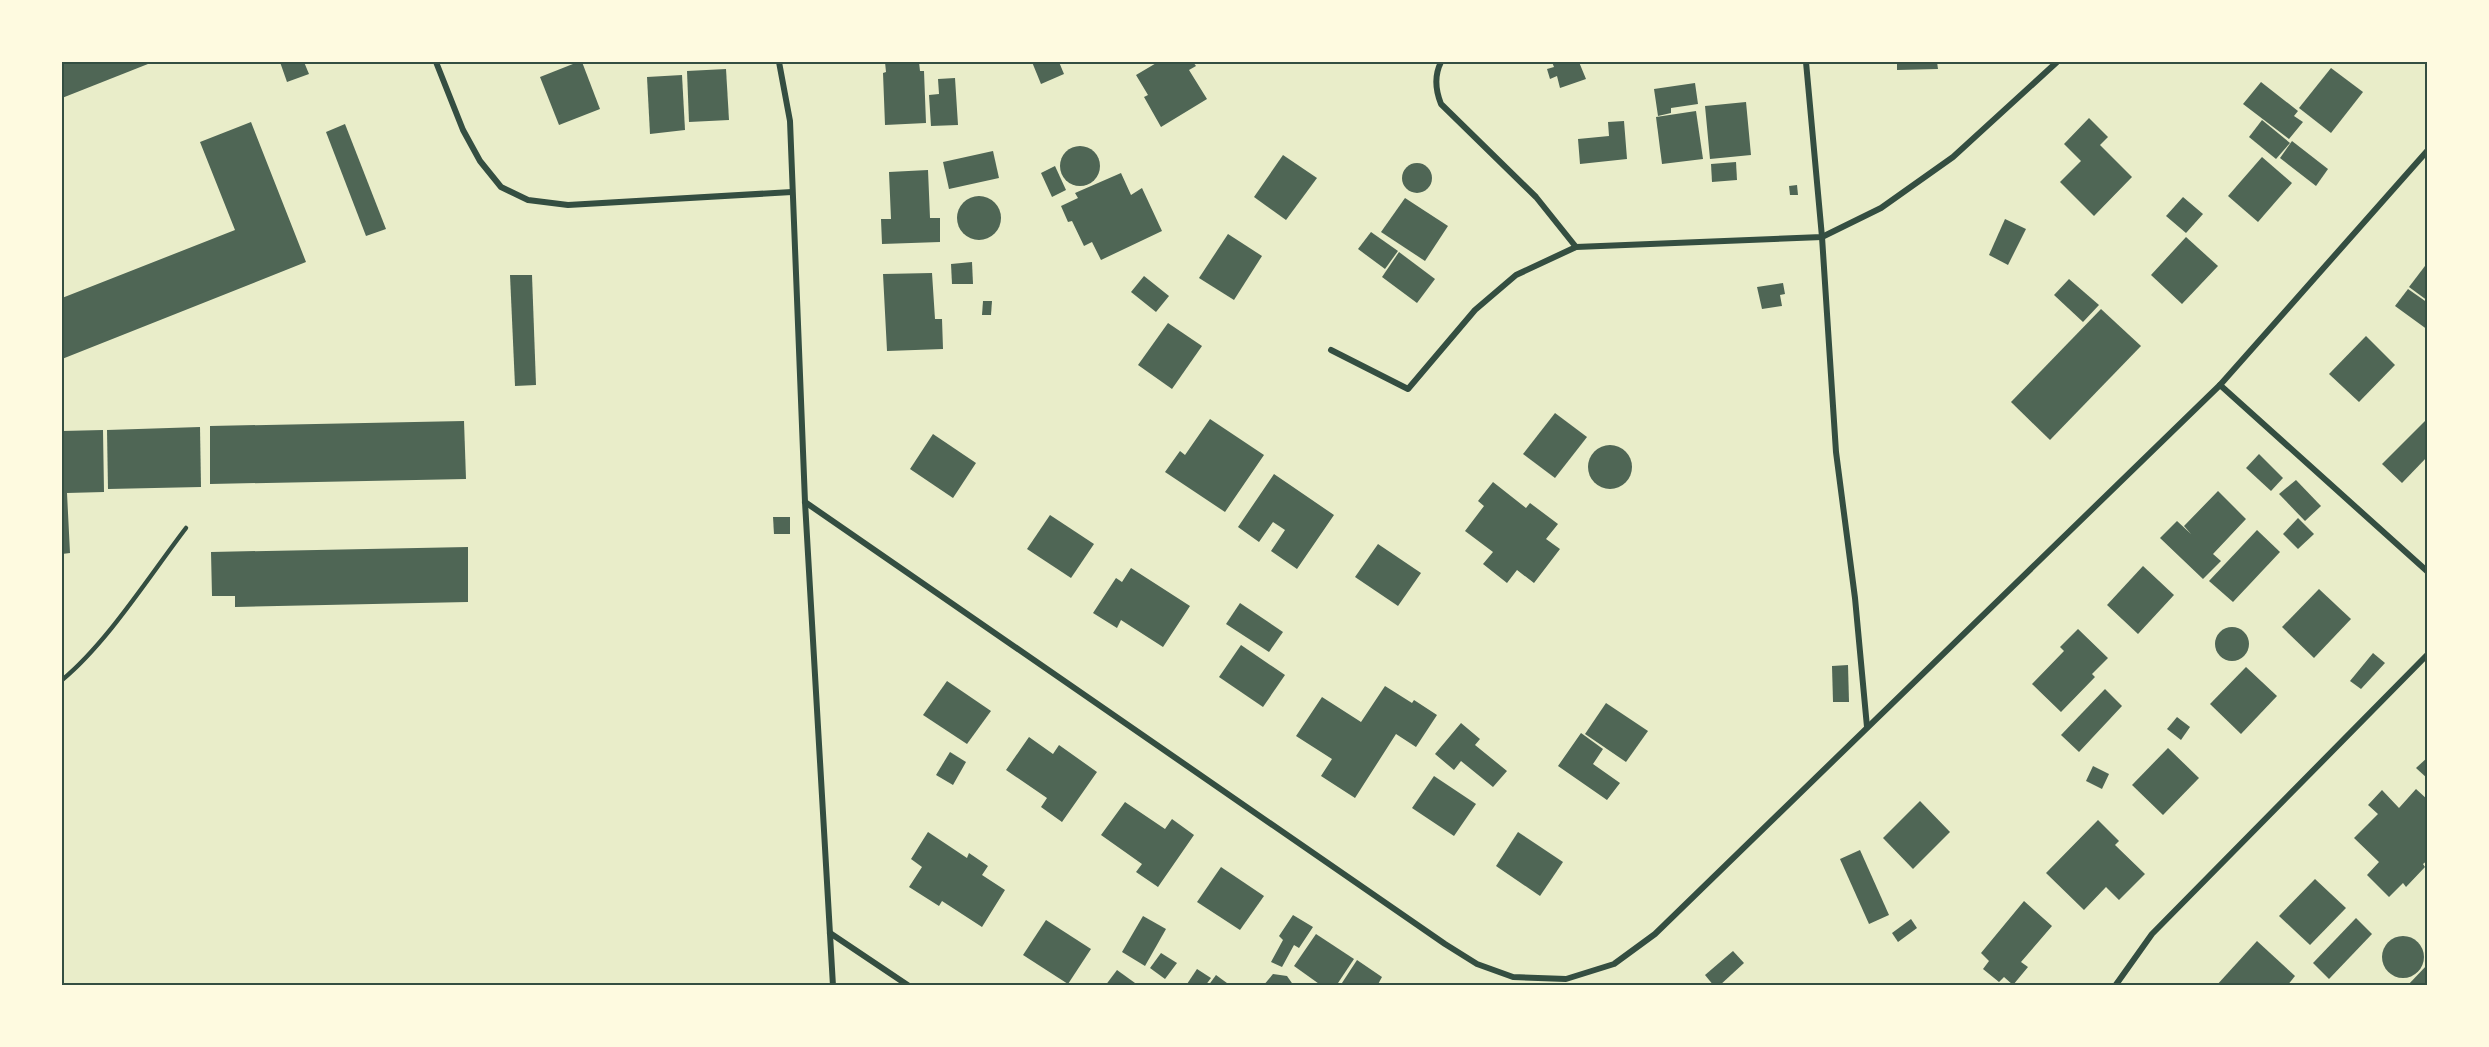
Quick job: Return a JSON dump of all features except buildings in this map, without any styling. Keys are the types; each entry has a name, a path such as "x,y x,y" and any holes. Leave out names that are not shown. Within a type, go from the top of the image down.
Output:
{"street":[{"path":"436,62 463,130 480,161 501,187 528,200 568,205 792,192"},
{"path":"779,62 790,121 805,502 833,986"},
{"path":"1441,62 1436,78 1436,91 1441,104 1536,198 1576,247"},
{"path":"1806,62 1822,237 1836,452 1855,598 1867,727"},
{"path":"1331,350 1408,389 1475,310 1516,275 1576,247 1822,237 1881,208 1953,157 2057,62"},
{"path":"805,502 1445,944 1477,964 1513,977 1566,979 1614,964 1655,934 2220,385 2427,150"},
{"path":"2220,385 2427,572"},
{"path":"2115,986 2152,934 2427,654"},
{"path":"830,933 909,986"}],"lane":[{"path":"62,680 73,671 106,632 186,528"}]}
